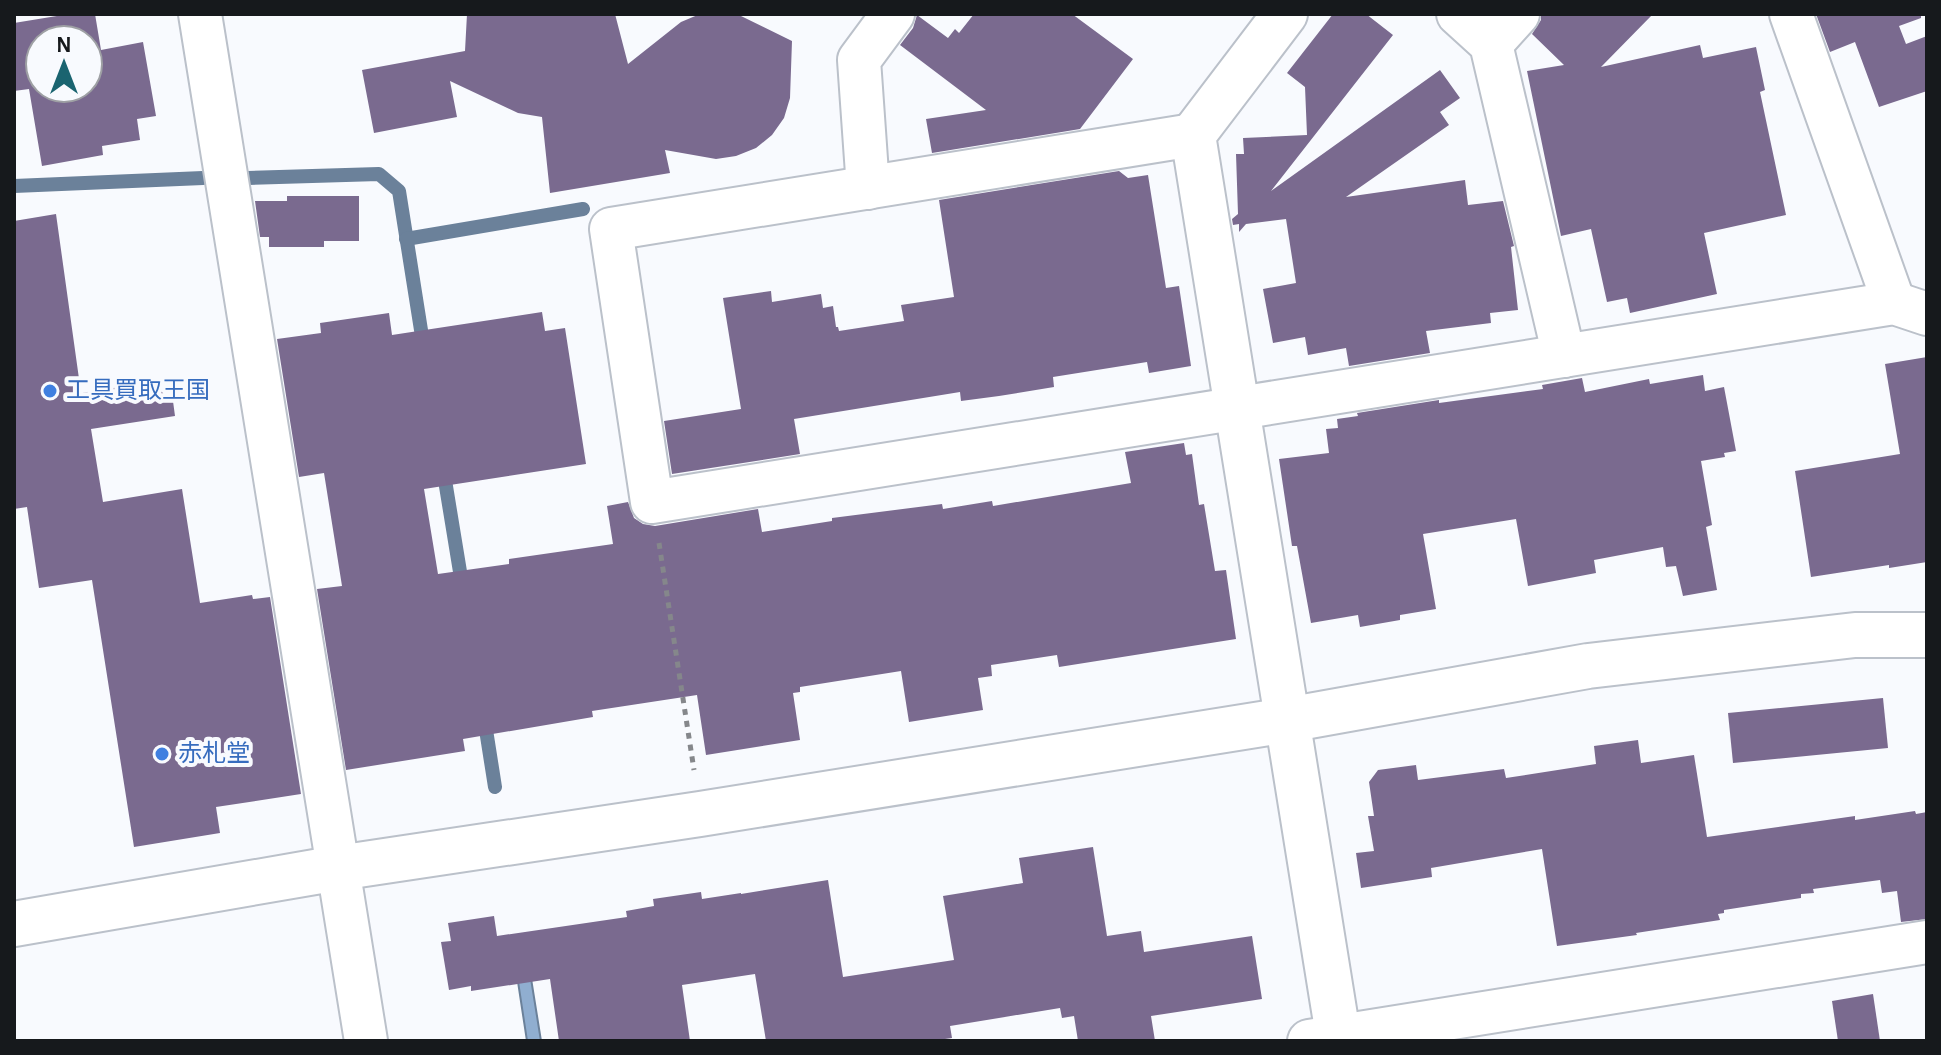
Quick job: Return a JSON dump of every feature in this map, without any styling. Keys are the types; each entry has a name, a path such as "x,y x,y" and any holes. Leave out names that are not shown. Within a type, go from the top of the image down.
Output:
{"street":[{"path":"200,14 366,1041"},
{"path":"868,188 859,60 893,14"},
{"path":"1285,14 1193,135 611,229 652,502 1564,356 1910,308 1791,14"},
{"path":"1458,14 1504,29 1564,356"},
{"path":"1193,135 1287,720 1329,1039 1927,942"},
{"path":"14,924 338,868 700,814 1287,720 1588,666 1855,635 1927,635"}],"path":[{"path":"652,502 700,814"}],"water":[{"path":"525,941 541,1041 527,1041 512,942"}],"building":[{"path":"69,14 95,14 97,24 24,24 24,90 14,91 14,23"},
{"path":"467,14 615,14 628,64 681,22 700,14 741,16 792,41 790,98 784,118 772,135 756,148 736,156 716,159 665,150 670,173 550,193 542,117 518,113 450,81 457,117 374,133 362,70 465,51"},
{"path":"974,14 1072,14 1133,59 1080,129 932,153 926,119 986,110 900,45 913,28 917,15 948,38 955,29 959,33"},
{"path":"1333,14 1366,14 1393,35 1271,191 1440,70 1460,98 1440,112 1449,125 1346,197 1465,180 1468,205 1503,201 1514,246 1511,247 1518,310 1490,313 1491,323 1426,331 1430,353 1349,366 1346,348 1308,355 1305,337 1273,343 1263,289 1296,283 1286,219 1246,224 1239,232 1239,224 1233,225 1232,219 1238,214 1236,154 1244,154 1243,138 1307,135 1305,87 1287,73"},
{"path":"1541,14 1653,14 1601,67 1700,45 1703,58 1756,47 1765,90 1760,92 1786,215 1704,233 1717,294 1630,313 1627,298 1607,302 1591,229 1561,236 1527,71 1564,65 1532,34 1541,20"},
{"path":"1816,14 1921,14 1921,18 1899,26 1906,44 1927,36 1927,91 1879,107 1855,42 1830,52"},
{"path":"143,42 156,116 137,119 140,140 102,146 103,155 42,166 32,104 104,104 104,49"},
{"path":"1119,171 1128,178 1148,175 1166,288 1179,286 1191,366 1149,373 1147,362 1053,377 1054,387 999,396 961,401 960,392 794,419 800,454 672,474 664,421 741,409 723,298 771,291 772,302 821,294 823,308 833,306 839,331 904,321 901,305 954,297 939,200"},
{"path":"287,196 359,196 359,241 324,241 324,247 269,247 269,237 260,237 255,201 287,201"},
{"path":"56,214 81,393 170,379 175,416 91,429 103,502 182,489 200,603 252,595 253,599 270,597 301,794 216,807 220,833 134,847 92,580 39,588 27,507 14,509 14,221"},
{"path":"542,312 545,331 565,328 586,464 424,489 438,574 509,564 509,559 613,544 607,506 628,502 634,518 643,524 655,526 758,509 762,532 832,521 832,518 942,504 943,509 992,501 993,506 1131,483 1125,452 1184,443 1186,455 1192,454 1199,505 1204,504 1215,571 1226,570 1236,639 1059,667 1057,655 991,665 992,676 978,678 983,710 909,722 901,671 800,687 800,692 793,693 800,740 706,755 697,695 592,711 593,717 463,739 465,751 346,770 317,589 342,586 324,473 299,477 277,339 321,333 320,323 389,313 392,335"},
{"path":"1927,357 1927,562 1811,577 1795,471 1900,454 1885,364"},
{"path":"1703,375 1705,391 1724,387 1736,451 1724,453 1725,457 1701,461 1712,525 1706,527 1717,590 1683,596 1676,566 1666,567 1663,547 1594,560 1596,573 1528,586 1516,519 1423,534 1436,609 1400,615 1400,620 1360,627 1358,615 1311,623 1297,546 1292,546 1279,459 1329,453 1326,429 1338,428 1337,419 1439,400 1439,403 1543,389 1542,385 1582,378 1585,392 1649,379 1650,384"},
{"path":"1883,698 1888,748 1733,763 1728,713"},
{"path":"1638,740 1641,763 1694,755 1707,837 1855,816 1855,820 1927,812 1927,919 1901,922 1897,891 1882,893 1880,880 1813,889 1814,893 1801,894 1801,898 1724,910 1724,913 1718,914 1720,920 1557,946 1542,849 1431,868 1432,877 1361,888 1356,853 1374,851 1368,816 1374,816 1369,782 1378,770 1416,765 1418,780 1504,769 1506,778 1596,764 1594,746"},
{"path":"1093,847 1107,936 1141,931 1144,952 1252,936 1262,999 1151,1016 1155,1041 1078,1041 1074,1016 1062,1018 1060,1008 950,1026 952,1038 931,1041 766,1041 755,974 682,985 690,1041 559,1041 550,979 471,991 471,986 449,990 441,942 451,941 448,923 494,916 497,936 627,917 626,911 654,906 653,899 701,892 702,899 828,880 843,977 954,960 943,896 1023,883 1019,858"},
{"path":"1873,994 1880,1041 1838,1041 1832,1001"}],"waterway":[{"path":"248,178 379,174 399,191 424,349"},
{"path":"14,186 203,178"},
{"path":"406,239 583,209"},
{"path":"443,468 463,590"},
{"path":"484,717 495,787"}],"place":[{"name":"工具買取王国","path":"50,391"},
{"name":"赤札堂","path":"162,754"}]}
